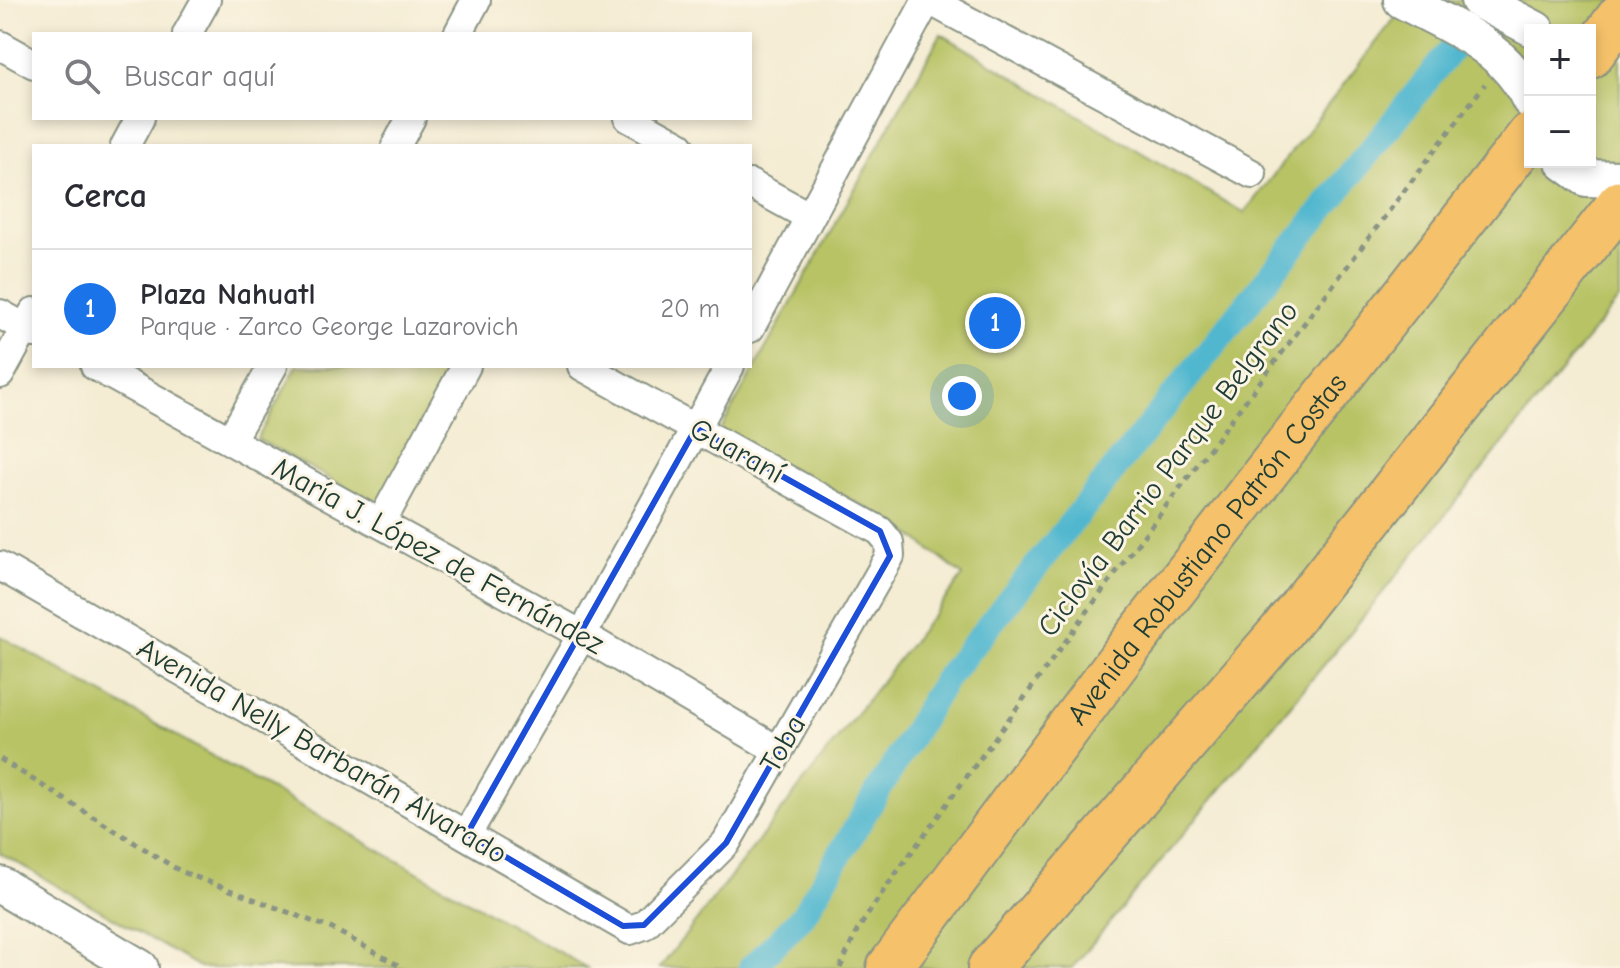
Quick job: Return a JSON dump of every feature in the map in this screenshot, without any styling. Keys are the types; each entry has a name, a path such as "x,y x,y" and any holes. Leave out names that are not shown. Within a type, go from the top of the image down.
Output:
{"highway":[{"name":"Avenida Robustiano Patrón Costas","path":"889,968 1122,656 1524,143"},
{"path":"990,968 1281,632 1620,203"}],"street":[{"path":"188,32 206,0"},
{"path":"465,31 476,0"},
{"path":"752,324 928,0 1252,174"},
{"path":"1402,0 1490,48 1517,74 1528,96"},
{"path":"1479,0 1524,24"},
{"path":"0,45 32,63"},
{"path":"397,144 410,120"},
{"path":"633,120 676,144"},
{"path":"1572,168 1586,178 1620,179"},
{"path":"752,185 810,217"},
{"path":"0,314 31,325 0,374"},
{"name":"María J. López de Fernández","path":"99,368 582,635 779,751"},
{"path":"231,439 272,368"},
{"path":"381,523 465,368"},
{"name":"Guaraní","path":"586,368 880,531 889,542"},
{"path":"467,834 582,635 729,368"},
{"name":"Toba","path":"644,925 717,856 890,556 889,542"},
{"name":"Avenida Nelly Barbarán Alvarado","path":"0,566 630,930 644,925"},
{"path":"0,885 140,968"}],"path":[{"name":"Ciclovía Barrio Parque Belgrano","path":"840,968 857,931 884,890 1114,575 1504,60"},
{"path":"0,759 180,871 335,930 403,968"}],"highlighted area":[{"path":"696,428 880,531 890,556 726,843 644,925 623,926 467,834"}],"green space":[{"path":"1409,0 1620,0 1620,298 1342,643 1072,968 660,968 963,576 896,523 719,432 941,34 1244,213"},
{"path":"296,368 461,368 384,508 257,439"},
{"path":"0,636 587,968 201,968 0,853"}],"waterway":[{"path":"751,968 802,917 945,680 1451,50"}],"place":[{"name":"Plaza Nahuatl","path":"995,323"}]}
